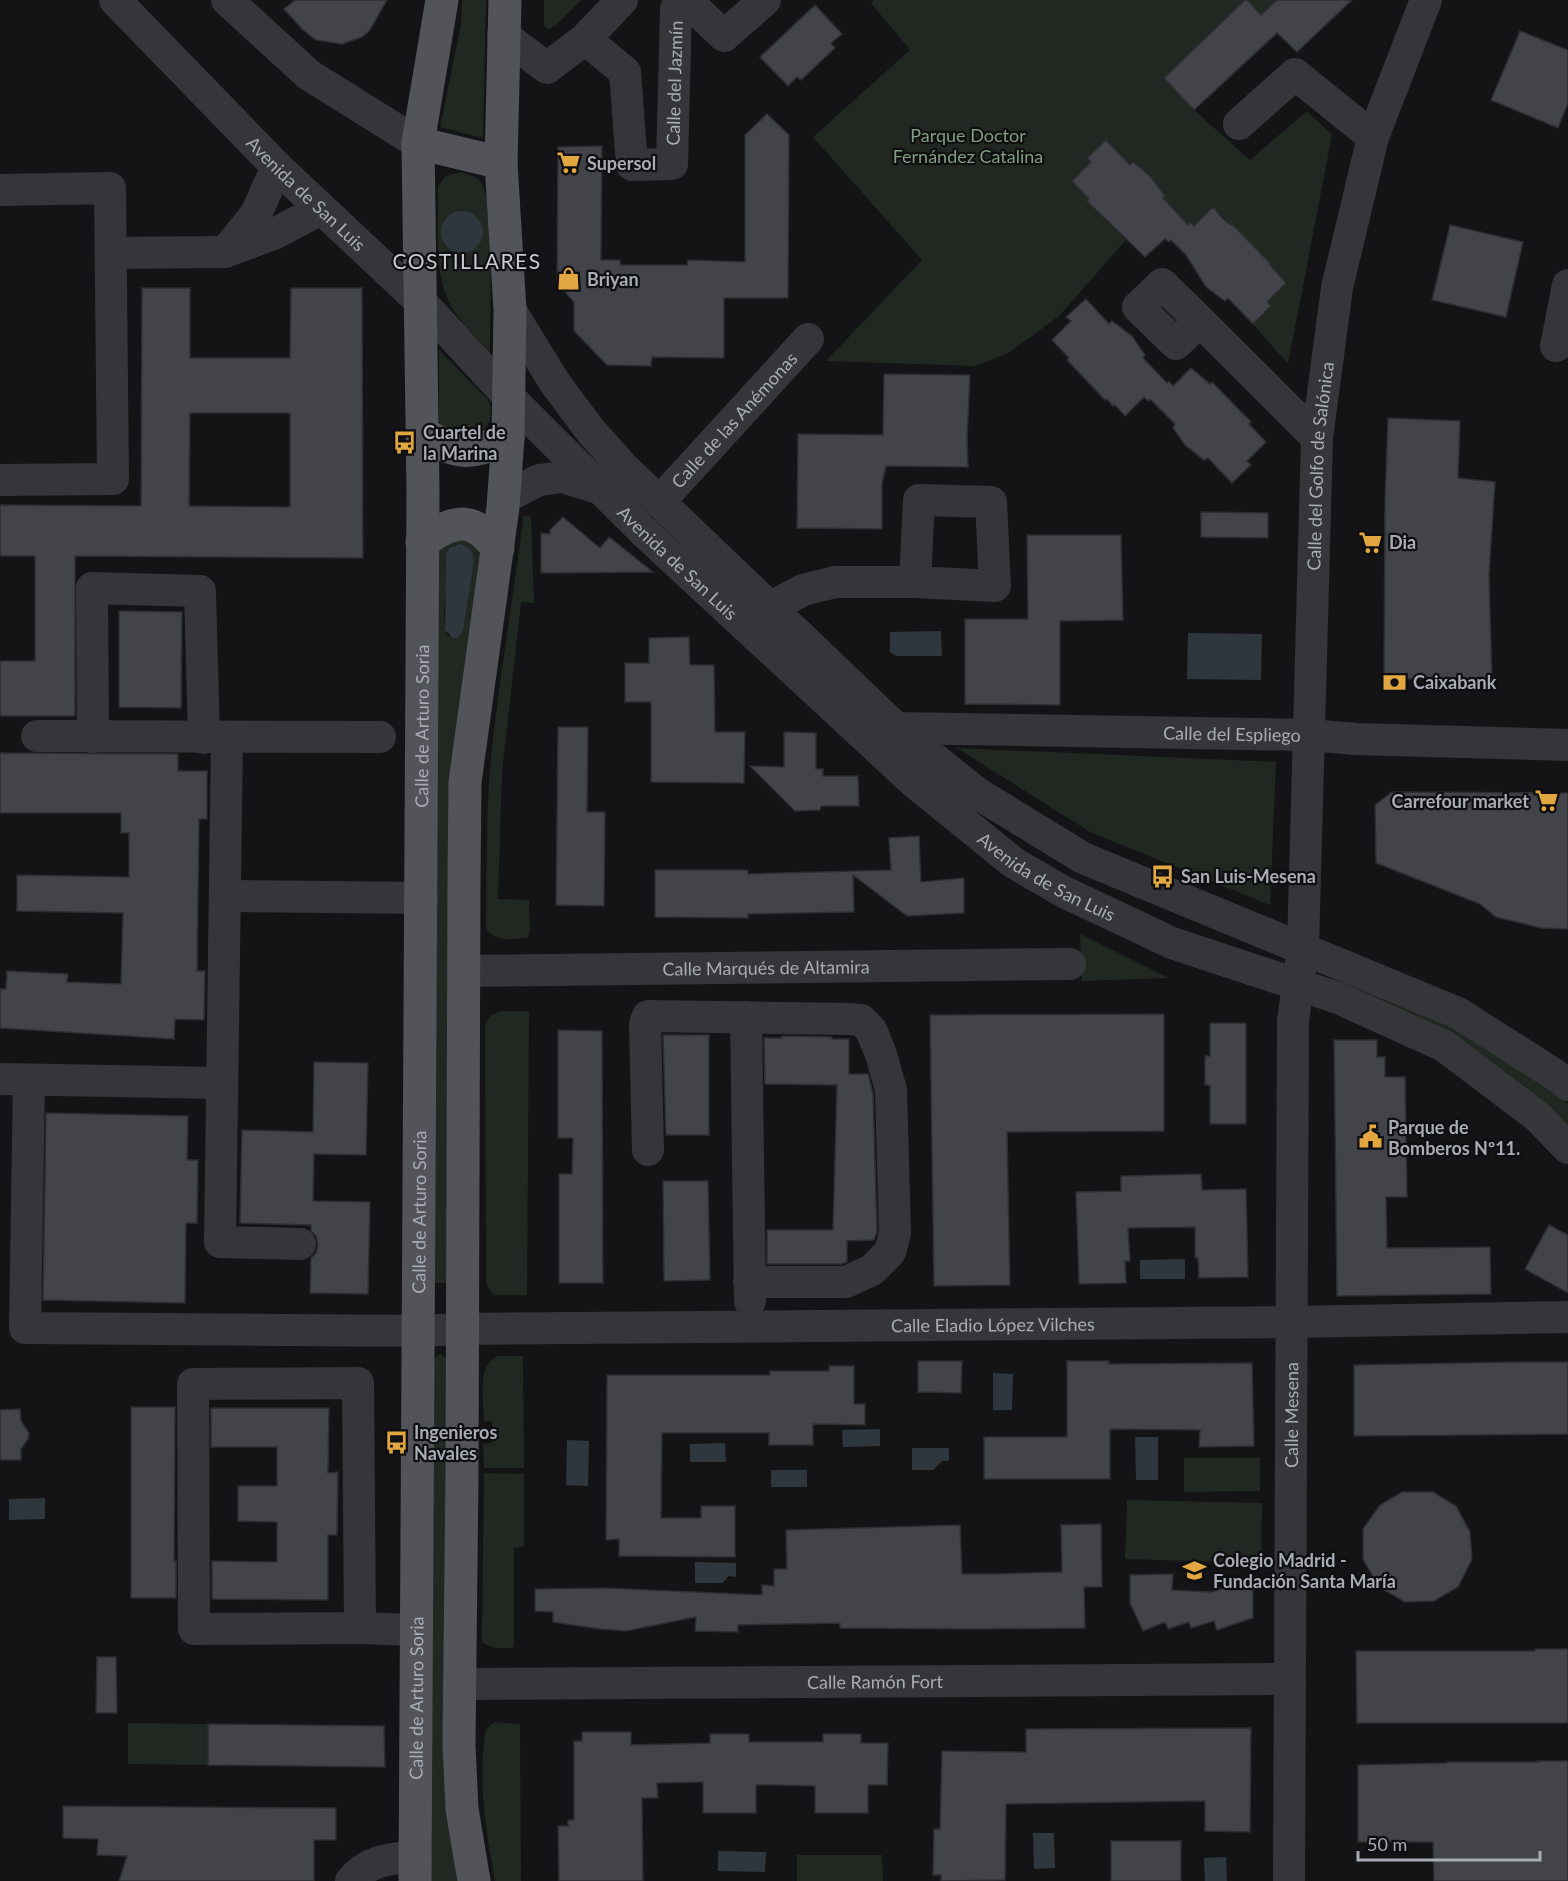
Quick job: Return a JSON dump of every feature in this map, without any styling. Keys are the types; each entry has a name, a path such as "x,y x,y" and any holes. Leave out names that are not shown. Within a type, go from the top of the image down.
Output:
{"main road":[{"name":"Calle de Arturo Soria","path":"415,1869 423,432 418,143 442,0"},
{"path":"474,1881 462,1809 459,1745 465,782 498,548 508,438 510,310 501,163 505,0"},
{"path":"418,143 501,163"},
{"path":"423,432 438,444 471,451 487,448 508,438"},
{"path":"422,542 440,529 466,524 484,531 498,548"}],"street":[{"name":"Avenida de San Luis","path":"115,0 277,167 422,303 598,488 914,782 1014,863 1064,892 1172,943 1338,998 1444,1047 1538,1116 1568,1148"},
{"path":"227,0 309,75 418,143"},
{"path":"503,35 547,68 585,39 622,0"},
{"name":"Calle del Jazmín","path":"585,39 625,72 633,165 672,164 676,9 685,0 724,36 765,0"},
{"name":"Calle del Golfo de Salónica","path":"1303,948 1317,438 1337,288 1373,137 1426,0"},
{"path":"1239,124 1295,74 1373,137"},
{"path":"225,252 256,214 277,167"},
{"path":"0,189 110,188 113,479 0,480"},
{"path":"111,253 225,252 276,233 321,209"},
{"path":"1556,345 1568,285"},
{"name":"Avenida de San Luis","path":"510,310 555,383 590,430 623,467 896,728 977,793 1083,858 1458,1013 1568,1085"},
{"path":"1200,321 1317,438"},
{"name":"Calle de las Anémonas","path":"660,501 808,339"},
{"name":"Avenida de San Luis","path":"504,498 539,480 562,477 598,488"},
{"path":"771,607 803,590 835,582 915,582"},
{"path":"93,737 92,588 200,591 216,738 226,896 220,1242 300,1244"},
{"name":"Calle del Espliego","path":"896,728 1309,735 1356,739 1564,741"},
{"path":"36,736 380,737"},
{"path":"226,896 422,898"},
{"name":"Calle Mesena","path":"1289,1881 1293,1021 1303,948"},
{"name":"Calle Marqués de Altamira","path":"464,970 1070,964"},
{"path":"648,1150 645,1024 648,1016 849,1019 861,1020 871,1030 881,1054 891,1090 895,1233 890,1251 872,1270 846,1282 749,1282"},
{"path":"746,1017 750,1327"},
{"path":"14,1080 222,1083"},
{"name":"Calle Eladio López Vilches","path":"14,1080 25,1328 419,1331 1568,1317"},
{"path":"360,1628 358,1383 193,1384 194,1629 417,1630"},
{"name":"Calle Ramón Fort","path":"459,1684 1290,1679"},
{"path":"351,1881 358,1871 371,1863 415,1869"}],"green space":[{"path":"462,0 486,0 483,138 440,127 461,25"},
{"path":"544,0 581,0 556,25 548,29 544,25"},
{"name":"Parque Doctor Fernández Catalina","path":"874,0 1245,0 1165,78 1194,110 1250,160 1307,111 1332,135 1288,364 1253,324 1271,307 1267,302 1286,283 1270,265 1271,263 1260,251 1258,253 1233,224 1231,225 1213,208 1194,226 1190,223 1188,225 1163,198 1165,196 1153,179 1133,163 1130,165 1106,140 1087,158 1091,162 1072,181 1126,240 1059,316 1008,353 976,366 826,361 922,260 813,137 910,50 871,3"},
{"path":"1247,0 1277,0 1261,15"},
{"path":"461,172 481,182 488,211 491,290 490,352 453,309 444,289 441,275 438,246 438,187 445,176"},
{"path":"439,350 489,401 490,421 479,433 467,439 444,429 439,422"},
{"path":"528,515 531,518 534,603 521,602 502,772 498,899 529,900 530,932 527,938 509,939 493,936 486,927 488,807 493,736 501,674 523,516"},
{"path":"466,537 480,551 482,558 457,725 448,1283 434,1283 438,552 442,546","holes":["455,545 467,546 474,556 449,637 444,620 451,565"]},
{"path":"957,748 1276,762 1270,905 1090,832"},
{"path":"1080,934 1169,978 1082,981"},
{"path":"1354,982 1429,1013 1510,1059 1568,1104 1568,1132 1350,992"},
{"path":"500,1011 529,1012 527,1295 494,1295 487,1286 486,1279 485,1025 490,1016"},
{"path":"441,1354 448,1359 449,1822 457,1881 431,1881 434,1360"},
{"path":"498,1356 523,1356 524,1468 484,1468 483,1444 492,1443 492,1422 484,1421 484,1376 491,1361"},
{"path":"1184,1458 1260,1458 1260,1491 1184,1492"},
{"path":"484,1473 524,1474 524,1546 514,1548 514,1646 512,1648 495,1648 483,1643 482,1640"},
{"path":"1127,1500 1262,1503 1261,1563 1125,1559"},
{"path":"495,1722 520,1724 521,1881 495,1881 484,1805 482,1768 486,1729"},
{"path":"128,1723 208,1724 208,1765 128,1764"},
{"path":"797,1855 882,1855 883,1881 797,1881"}],"shaded area":[{"path":"462,211 470,212 477,217 482,224 482,240 477,247 470,252 462,253 454,252 447,247 442,240 441,232 442,224 447,217 454,212"},
{"path":"459,544 470,549 474,561 463,630 459,637 453,638 445,630 446,554 449,548"},
{"path":"941,631 942,656 896,656 890,652 890,632"},
{"path":"1188,633 1262,634 1261,680 1187,679"},
{"path":"1185,1259 1185,1279 1140,1279 1140,1260"},
{"path":"993,1373 1013,1374 1012,1410 993,1410"},
{"path":"880,1429 880,1446 843,1447 842,1430"},
{"path":"1135,1437 1158,1437 1158,1480 1136,1480"},
{"path":"567,1440 589,1441 588,1486 566,1485"},
{"path":"725,1443 726,1462 690,1462 690,1444"},
{"path":"912,1448 949,1448 949,1461 942,1461 933,1470 912,1470"},
{"path":"771,1470 807,1470 807,1487 771,1487"},
{"path":"45,1498 45,1519 9,1520 9,1499"},
{"path":"695,1562 736,1563 736,1577 729,1576 722,1583 695,1583"},
{"path":"1033,1833 1054,1833 1055,1868 1034,1869"},
{"path":"718,1851 766,1852 765,1872 718,1871"},
{"path":"1226,1857 1227,1881 1205,1881 1204,1858"}],"building":[{"path":"295,0 387,0 370,30 362,37 342,44 316,40 303,30 284,9"},
{"path":"1245,0 1261,15 1277,0 1352,0 1297,52 1277,33 1194,110 1164,78"},
{"path":"815,5 842,34 831,43 835,48 801,80 797,77 788,86 760,57"},
{"path":"1520,31 1568,50 1568,103 1558,128 1491,100"},
{"path":"767,114 789,135 788,298 724,298 724,358 652,357 651,366 607,365 574,331 574,302 557,283 558,147 602,146 601,260 620,260 620,265 687,265 688,260 745,262 745,135"},
{"path":"1106,140 1130,165 1133,162 1151,177 1165,196 1163,198 1188,225 1190,222 1194,226 1213,207 1271,264 1286,283 1267,302 1271,306 1253,324 1228,298 1225,301 1206,287 1186,255 1171,240 1169,242 1165,239 1145,257 1087,201 1089,199 1072,181 1091,162 1087,158"},
{"path":"1450,225 1523,242 1506,317 1432,300"},
{"path":"142,288 190,288 190,358 290,358 291,288 362,288 363,558 75,556 75,716 0,716 0,661 35,661 35,556 0,556 0,505 141,506","holes":["190,413 290,413 290,507 189,506"]},
{"path":"1086,299 1109,324 1112,321 1132,336 1145,355 1143,358 1167,383 1169,381 1173,386 1191,368 1210,384 1212,382 1251,422 1249,424 1266,442 1247,461 1251,465 1232,483 1208,458 1204,460 1185,445 1173,428 1175,424 1150,399 1148,401 1144,397 1125,416 1115,405 1105,400 1067,360 1069,358 1052,340 1071,321 1066,317"},
{"path":"884,374 970,375 968,467 886,466 882,484 882,529 797,528 798,434 883,435"},
{"path":"1388,418 1460,421 1458,478 1495,482 1489,575 1492,681 1384,678"},
{"path":"1201,512 1268,513 1268,538 1201,537"},
{"path":"563,517 600,548 609,537 653,572 541,573 541,533 550,534 550,530"},
{"path":"1027,535 1121,535 1123,620 1060,621 1060,705 965,704 965,619 1028,619"},
{"path":"119,611 182,612 181,708 119,707"},
{"path":"689,637 690,665 714,665 715,732 745,732 744,783 651,782 651,702 625,702 625,663 649,663 649,638"},
{"path":"558,727 588,727 587,812 605,812 604,906 556,905"},
{"path":"784,732 816,733 816,769 823,769 823,776 858,776 859,806 821,806 820,810 795,811 750,766 784,767"},
{"path":"0,753 178,754 178,771 207,771 207,819 199,819 197,971 205,971 204,1020 175,1019 174,1039 0,1028 0,989 6,989 7,971 68,974 67,982 121,984 123,913 17,911 17,875 129,877 129,833 121,833 121,813 0,813"},
{"path":"1392,792 1568,793 1568,929 1541,928 1496,917 1480,904 1376,863 1375,805"},
{"path":"919,836 921,882 964,878 964,913 907,916 853,875 854,912 748,914 748,918 655,917 655,870 748,870 748,874 891,870 889,838"},
{"path":"1164,1014 1164,1131 1007,1132 1010,1285 934,1286 930,1015"},
{"path":"1210,1023 1246,1023 1246,1124 1210,1124 1210,1085 1205,1085 1205,1056 1210,1056"},
{"path":"558,1030 602,1031 603,1283 559,1283 559,1174 572,1174 573,1138 558,1138"},
{"path":"663,1035 709,1035 709,1135 666,1135"},
{"path":"782,1036 849,1039 849,1074 868,1074 873,1093 877,1232 874,1240 847,1241 847,1262 842,1264 767,1264 767,1230 833,1230 837,1085 765,1084 764,1038 782,1038"},
{"name":"Parque de Bomberos Nº11.","path":"1334,1040 1377,1040 1377,1057 1385,1057 1385,1077 1405,1077 1407,1197 1386,1197 1387,1248 1490,1247 1491,1294 1337,1296"},
{"path":"314,1062 368,1063 366,1155 314,1154 313,1201 370,1202 368,1294 310,1293 311,1258 316,1253 318,1245 316,1236 311,1231 311,1225 240,1223 242,1130 313,1132"},
{"path":"46,1113 188,1116 187,1160 198,1160 197,1223 186,1223 185,1303 43,1300"},
{"path":"1201,1174 1202,1190 1246,1189 1248,1277 1199,1278 1198,1258 1195,1258 1195,1227 1128,1228 1130,1261 1125,1261 1126,1283 1079,1284 1076,1192 1121,1191 1121,1176"},
{"path":"663,1181 708,1181 710,1280 664,1281"},
{"path":"1549,1225 1568,1235 1568,1293 1525,1269"},
{"path":"918,1361 962,1361 961,1393 918,1392"},
{"path":"1067,1361 1109,1361 1109,1364 1252,1363 1254,1446 1199,1447 1200,1430 1110,1429 1110,1479 984,1479 984,1437 1067,1437"},
{"path":"1568,1362 1568,1434 1354,1436 1354,1365"},
{"path":"829,1366 854,1366 854,1404 865,1404 865,1425 813,1424 813,1445 769,1445 769,1433 662,1433 661,1518 701,1518 701,1506 735,1506 735,1557 619,1556 619,1539 606,1540 607,1375 770,1375 770,1371 829,1371"},
{"path":"131,1407 175,1407 174,1561 176,1560 176,1598 131,1598"},
{"path":"211,1408 329,1408 328,1473 338,1472 337,1535 328,1535 328,1600 212,1599 212,1561 277,1562 277,1522 238,1521 238,1486 277,1486 277,1447 211,1447"},
{"path":"20,1409 21,1421 29,1433 21,1449 21,1460 0,1460 0,1410"},
{"path":"1402,1492 1433,1492 1456,1506 1470,1532 1472,1559 1458,1587 1434,1601 1405,1602 1379,1587 1363,1559 1363,1529 1380,1505"},
{"path":"1101,1524 1102,1587 1084,1587 1085,1628 840,1628 840,1623 738,1625 738,1632 695,1631 696,1617 626,1631 553,1622 553,1612 535,1611 535,1589 604,1588 762,1595 762,1585 774,1586 774,1569 787,1569 786,1530 960,1525 962,1574 994,1574 1062,1572 1061,1525"},
{"path":"1173,1574 1172,1590 1211,1592 1224,1588 1253,1589 1253,1618 1217,1630 1214,1621 1191,1628 1189,1622 1168,1629 1165,1622 1143,1631 1130,1603 1130,1575"},
{"path":"1535,1649 1568,1649 1568,1723 1357,1723 1356,1651 1535,1651"},
{"path":"97,1657 116,1657 117,1713 96,1713"},
{"path":"208,1724 384,1726 385,1767 208,1765"},
{"path":"1251,1728 1250,1832 1205,1831 1205,1801 1006,1804 1005,1880 941,1881 941,1875 933,1875 934,1829 940,1829 942,1751 1026,1752 1026,1729"},
{"path":"582,1732 631,1732 631,1745 710,1743 710,1734 749,1734 749,1742 823,1742 823,1734 861,1734 861,1743 888,1743 887,1785 868,1785 868,1813 815,1813 815,1786 756,1785 756,1813 703,1813 703,1782 657,1783 658,1798 642,1798 643,1881 559,1881 558,1826 568,1826 568,1820 574,1820 574,1741 582,1741"},
{"path":"1568,1761 1568,1881 1434,1881 1433,1842 1358,1842 1358,1765"},
{"path":"63,1806 336,1808 336,1840 314,1840 314,1881 119,1881 127,1856 97,1855 98,1839 63,1838"},
{"path":"1111,1841 1181,1841 1181,1881 1111,1881"}],"place":[{"name":"Supersol","path":"569,163"},
{"name":"Briyan","path":"569,279"},
{"name":"Cuartel de la Marina","path":"405,442"},
{"name":"Dia","path":"1371,542"},
{"name":"Caixabank","path":"1395,682"},
{"name":"Carrefour market","path":"1547,801"},
{"name":"San Luis-Mesena","path":"1163,876"},
{"name":"Parque de Bomberos Nº11.","path":"1370,1137"},
{"name":"Ingenieros Navales","path":"396,1442"},
{"name":"Colegio Madrid - Fundación Santa María","path":"1195,1570"}],"district":[{"name":"COSTILLARES","path":"467,260"}]}
